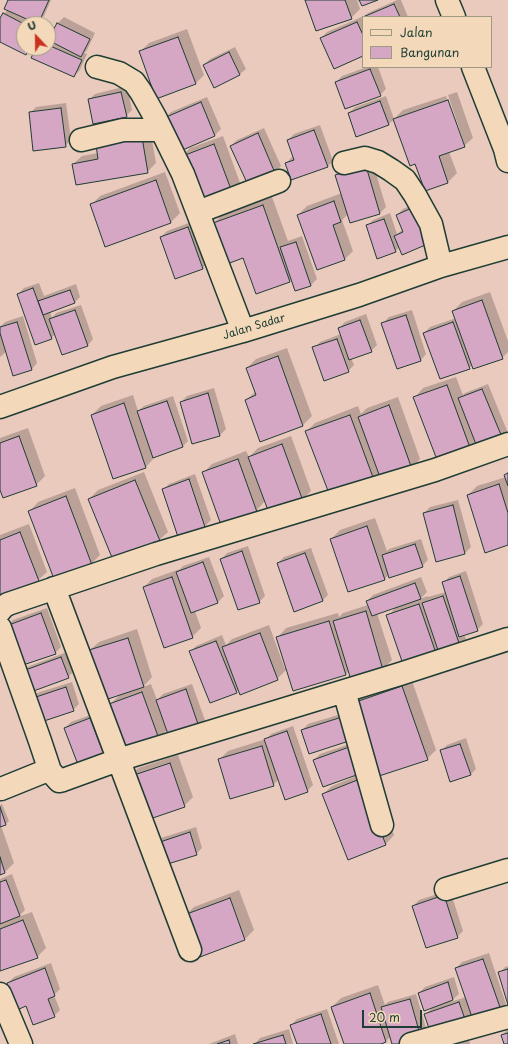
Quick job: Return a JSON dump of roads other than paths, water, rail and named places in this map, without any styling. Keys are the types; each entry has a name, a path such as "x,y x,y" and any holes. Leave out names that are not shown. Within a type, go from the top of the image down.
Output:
{"street":[{"path":"447,0 454,16"},
{"path":"97,67 119,73 134,82 156,117 198,212 243,331"},
{"path":"473,68 505,148 508,161"},
{"path":"81,140 123,130 161,130"},
{"path":"344,163 365,158 378,162 405,180 431,224 441,266"},
{"path":"198,212 279,181"},
{"name":"Jalan Sadar","path":"0,407 113,367 243,331 359,295 441,266 508,247"},
{"path":"0,611 8,604 156,554 435,470 508,444"},
{"path":"54,588 190,950"},
{"path":"0,628 50,771 59,781 118,760 400,674 508,638"},
{"path":"344,691 382,825"},
{"path":"1,789 48,770 50,771"},
{"path":"446,889 508,870"},
{"path":"0,994 21,1044"},
{"path":"411,1044 508,1017"}]}
